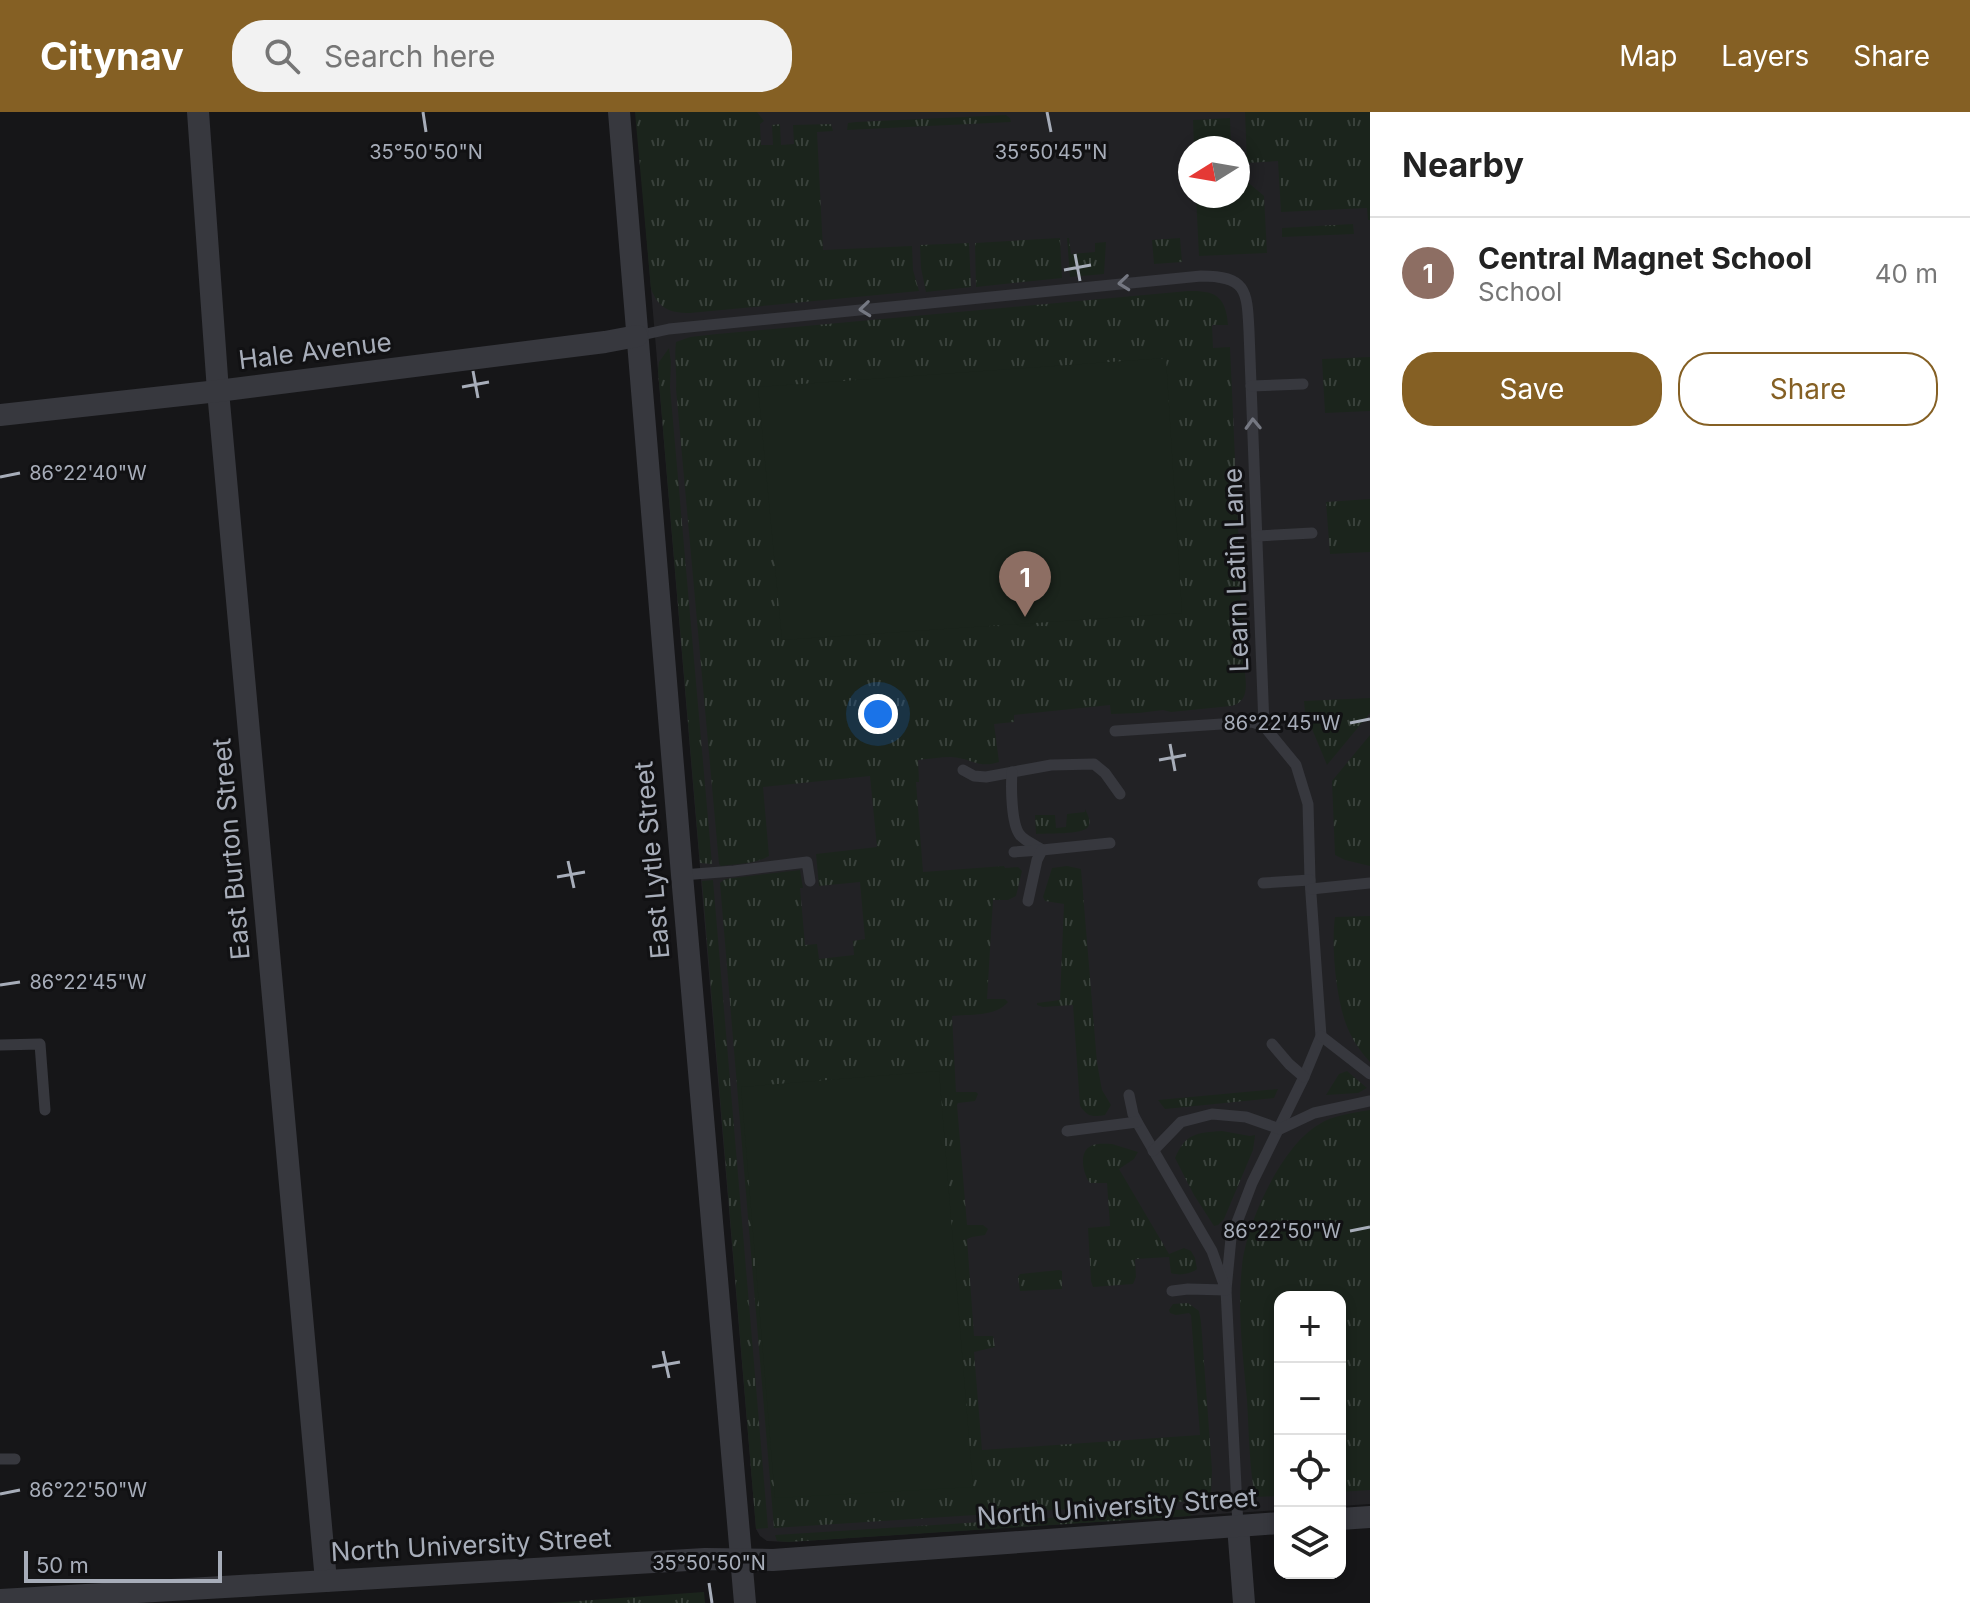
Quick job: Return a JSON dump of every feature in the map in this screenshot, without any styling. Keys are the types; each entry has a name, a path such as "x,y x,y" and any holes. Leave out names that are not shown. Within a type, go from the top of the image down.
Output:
{"street":[{"name":"East Burton Street","path":"198,112 218,391 326,1581"},
{"name":"East Lytle Street","path":"619,112 745,1603"},
{"name":"Hale Avenue","path":"0,415 218,391 637,336"},
{"path":"1346,1519 1370,1517"},
{"name":"North University Street","path":"0,1600 705,1559 773,1560 1274,1523"},
{"path":"1238,1526 1244,1603"}],"lane":[{"name":"Learn Latin Lane","path":"637,336 669,329 1201,276 1220,276 1235,282 1243,289 1247,299 1264,726"},
{"path":"1251,386 1303,384"},
{"path":"1257,536 1312,533"},
{"path":"1115,731 1252,722 1264,726 1296,765 1308,804 1310,884 1321,1036 1280,1129 1252,1183 1231,1238 1226,1290 1238,1526"},
{"path":"963,770 974,776 986,777 1051,765 1094,764 1105,773 1120,794"},
{"path":"1012,772 1015,824 1020,835 1042,850"},
{"path":"1014,852 1110,843"},
{"path":"1028,901 1042,850"},
{"path":"682,875 807,862 810,881"},
{"path":"1263,883 1370,883"},
{"path":"1321,1036 1370,1074"},
{"path":"0,1045 40,1044 45,1110"},
{"path":"1272,1044 1304,1077"},
{"path":"1129,1095 1133,1114 1212,1251 1226,1290"},
{"path":"1153,1151 1181,1122 1212,1114 1246,1117 1280,1129 1314,1113 1370,1101"},
{"path":"1067,1131 1137,1122"},
{"path":"1172,1291 1226,1290"},
{"path":"0,1459 15,1459"}],"shaded area":[{"path":"636,112 1370,112 1370,1504 1346,1506 1346,1291 1274,1291 1274,1510 788,1542 767,1541 756,1529"}],"green space":[{"path":"635,112 757,112 764,121 760,124 761,145 773,145 772,125 780,124 781,145 794,144 793,125 831,124 833,131 817,132 823,250 912,246 913,270 919,291 690,313 666,308 651,289"},
{"path":"1245,112 1370,112 1370,220 1367,208 1281,212 1278,161 1250,163 1250,136 1246,136"},
{"path":"1006,115 1011,122 847,130 848,123 856,122"},
{"path":"1230,118 1231,136 1194,136 1193,120"},
{"path":"1250,184 1264,196 1267,253 1199,256 1197,208 1250,208"},
{"path":"1353,224 1354,234 1282,237 1282,228"},
{"path":"1060,238 1062,278 976,287 975,243"},
{"path":"1067,238 1071,254 1095,252 1095,243 1106,242 1104,274 1070,277"},
{"path":"1180,238 1182,262 1154,264 1152,240"},
{"path":"969,243 971,287 926,292 920,245"},
{"path":"1188,291 1206,292 1218,297 1227,315 1228,325 1212,325 1213,348 1230,347 1245,695 1231,706 1171,712 1111,714 1110,705 1014,715 1014,722 994,724 999,762 980,764 951,757 918,760 919,782 916,782 923,872 1004,866 1018,867 1022,871 1016,896 1008,900 993,900 987,999 1005,999 1008,1002 989,1012 952,1016 956,1092 978,1094 975,1101 957,1105 967,1225 983,1225 988,1229 985,1235 967,1239 974,1336 993,1336 995,1347 974,1352 982,1450 1200,1435 1191,1315 1176,1315 1169,1310 1173,1304 1188,1303 1199,1311 1201,1322 1212,1470 1209,1500 774,1528 720,883 725,879 800,870 805,945 817,944 819,959 854,955 853,941 865,939 860,882 819,886 816,854 877,847 870,776 763,787 769,856 746,863 719,864 676,389 676,342 717,334"},
{"path":"669,348 712,864 700,863 658,370 659,362"},
{"path":"1370,357 1370,411 1325,413 1322,359"},
{"path":"1166,358 1182,613 782,640 758,387"},
{"path":"1370,499 1370,552 1330,554 1326,502"},
{"path":"1370,698 1370,713 1327,765 1305,712 1304,701"},
{"path":"1370,735 1370,866 1335,855 1332,781"},
{"path":"1085,809 1090,822 1085,830 1036,834 1035,815 1055,815 1056,828 1066,827 1067,814 1085,812"},
{"path":"1067,866 1081,869 1097,1063 1102,1090 1111,1105 1105,1115 1091,1115 1080,1106 1073,1005 1037,1005 1060,1000 1064,904 1045,901 1043,897 1052,868"},
{"path":"713,880 768,1528 756,1529 702,881"},
{"path":"1370,916 1370,1062 1353,1039 1342,1013 1334,942 1335,917"},
{"path":"939,1071 973,1487 775,1498 741,1087"},
{"path":"1347,1071 1367,1088 1358,1093 1326,1095 1339,1074"},
{"path":"1278,1089 1274,1098 1165,1109 1158,1100"},
{"path":"1370,1110 1370,1490 1346,1492 1346,1291 1274,1291 1274,1496 1255,1497 1240,1317 1245,1249 1258,1209 1291,1150 1318,1125 1343,1115"},
{"path":"1222,1131 1255,1136 1253,1150 1224,1219 1214,1226 1175,1158 1183,1144 1193,1136"},
{"path":"1112,1144 1138,1152 1134,1159 1119,1169 1169,1254 1184,1248 1191,1251 1197,1269 1194,1271 1171,1273 1169,1257 1135,1259 1136,1277 1133,1284 1093,1287 1088,1228 1110,1226 1107,1183 1090,1183 1083,1158 1091,1146"},
{"path":"1062,1271 1062,1289 1020,1291 1020,1274"},
{"path":"1190,1509 1191,1516 788,1542 777,1541 775,1535"},
{"path":"704,1592 705,1603 550,1603"}],"place":[{"name":"Central Magnet School","path":"1025,617"}]}
